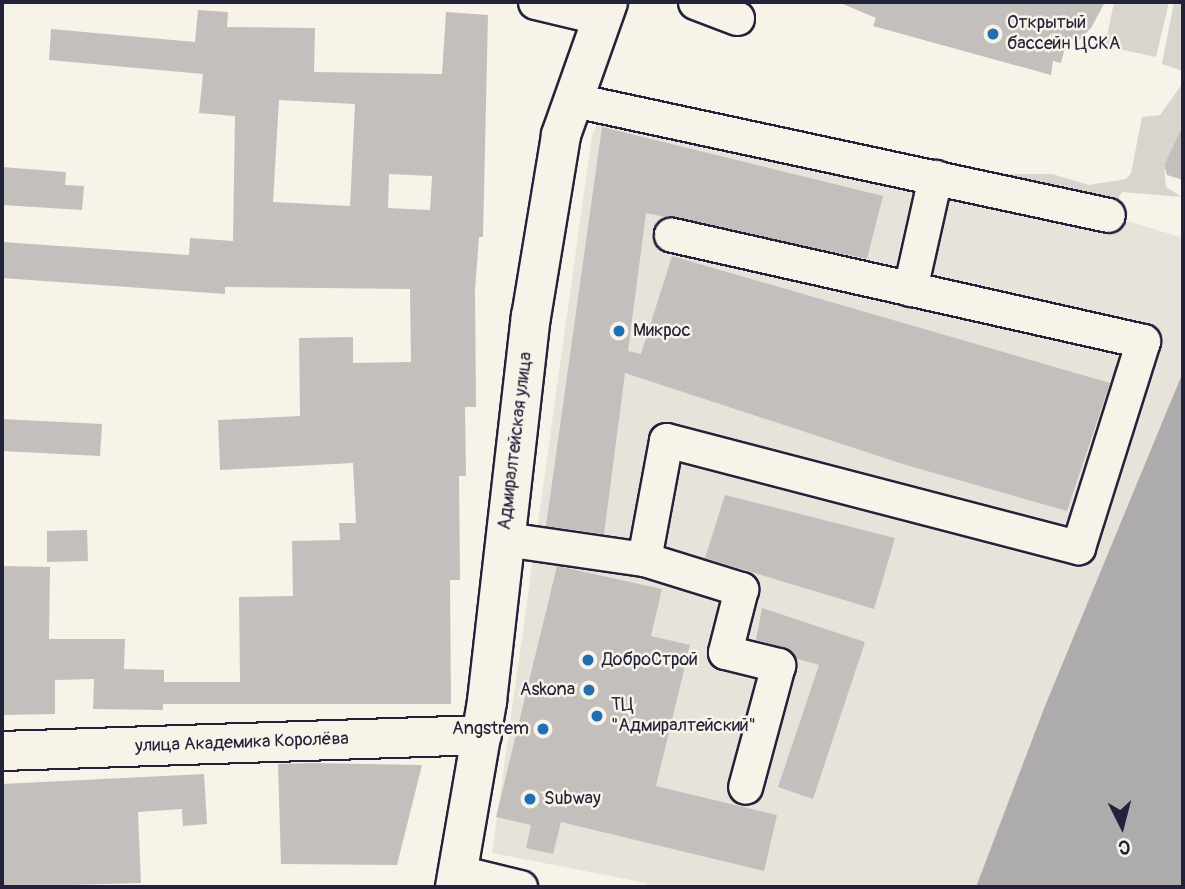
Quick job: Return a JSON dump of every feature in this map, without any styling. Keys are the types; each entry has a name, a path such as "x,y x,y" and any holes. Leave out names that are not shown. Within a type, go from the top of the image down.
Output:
{"main road":[{"name":"Адмиралтейская улица","path":"456,880 482,734 531,317 561,135 605,10"},
{"name":"улица Академика Королёва","path":"2,751 482,734"}],"lane":[{"path":"535,2 605,10"},
{"path":"695,2 737,18"},
{"path":"574,100 1108,215"},
{"path":"909,289 935,177"},
{"path":"644,559 666,440 1078,547 1143,341 671,235"},
{"path":"505,539 644,559 741,589 724,652 778,665 745,787"},
{"path":"456,880 520,887"}],"shaded area":[{"path":"1114,2 1169,2 1156,57 1105,46"},
{"path":"1174,2 1183,2 1183,71 1162,64"},
{"path":"1183,83 1183,125 1164,165 1166,187 1182,197 1122,192 1108,215 984,174 1052,174 1089,185 1126,179 1131,173 1142,117 1160,115"},
{"path":"606,108 1108,215 1183,238 1183,372 976,887 645,887 646,883 492,853 592,135"},
{"path":"1183,372 1183,887 976,887 1045,706"}],"building":[{"name":"Открытый бассейн ЦСКА","path":"838,2 1105,2 1091,28 1079,40 1067,40 1061,63 1053,61 1051,75 873,26 876,18"},
{"path":"198,10 228,12 227,27 315,28 314,72 442,74 446,12 488,15 483,237 479,237 475,290 476,407 465,407 466,476 459,476 460,580 450,580 451,704 163,704 163,710 93,709 94,679 55,680 55,714 2,715 2,566 50,567 49,639 125,639 124,669 164,670 164,682 240,682 239,597 293,596 292,541 340,540 339,523 356,523 353,463 220,470 218,420 300,416 299,338 353,337 353,363 411,362 410,289 225,287 225,294 2,278 2,242 189,255 190,238 233,241 235,116 199,113 203,74 49,60 51,29 195,42","holes":["279,100 355,104 350,206 273,202","389,174 432,176 430,210 388,208"]},
{"path":"1183,125 1183,180 1167,175 1164,165"},
{"path":"602,127 883,196 867,259 646,213 628,351 641,354 672,256 1110,383 1067,511 906,465 625,373 604,534 546,526"},
{"path":"2,167 66,172 65,185 84,186 82,210 2,205"},
{"path":"2,419 102,424 100,456 2,451"},
{"path":"725,495 895,538 874,609 705,558"},
{"path":"87,530 88,561 47,562 47,531"},
{"name":"ТЦ \"Адмиралтейский\"","path":"557,566 662,589 651,636 690,645 656,786 777,815 764,871 561,822 553,854 526,848 531,825 496,817"},
{"path":"762,608 865,642 813,799 778,787 819,665 795,658 783,647 756,640"},
{"path":"278,764 422,765 397,865 281,864"},
{"path":"204,774 207,824 183,826 182,809 138,812 141,883 2,887 2,784"}],"place":[{"name":"Открытый бассейн ЦСКА","path":"993,34"},
{"name":"Микрос","path":"619,331"},
{"name":"ДоброСтрой","path":"588,660"},
{"name":"Askona","path":"589,690"},
{"name":"ТЦ \"Адмиралтейский\"","path":"597,716"},
{"name":"Angstrem","path":"543,729"},
{"name":"Subway","path":"530,799"}]}
